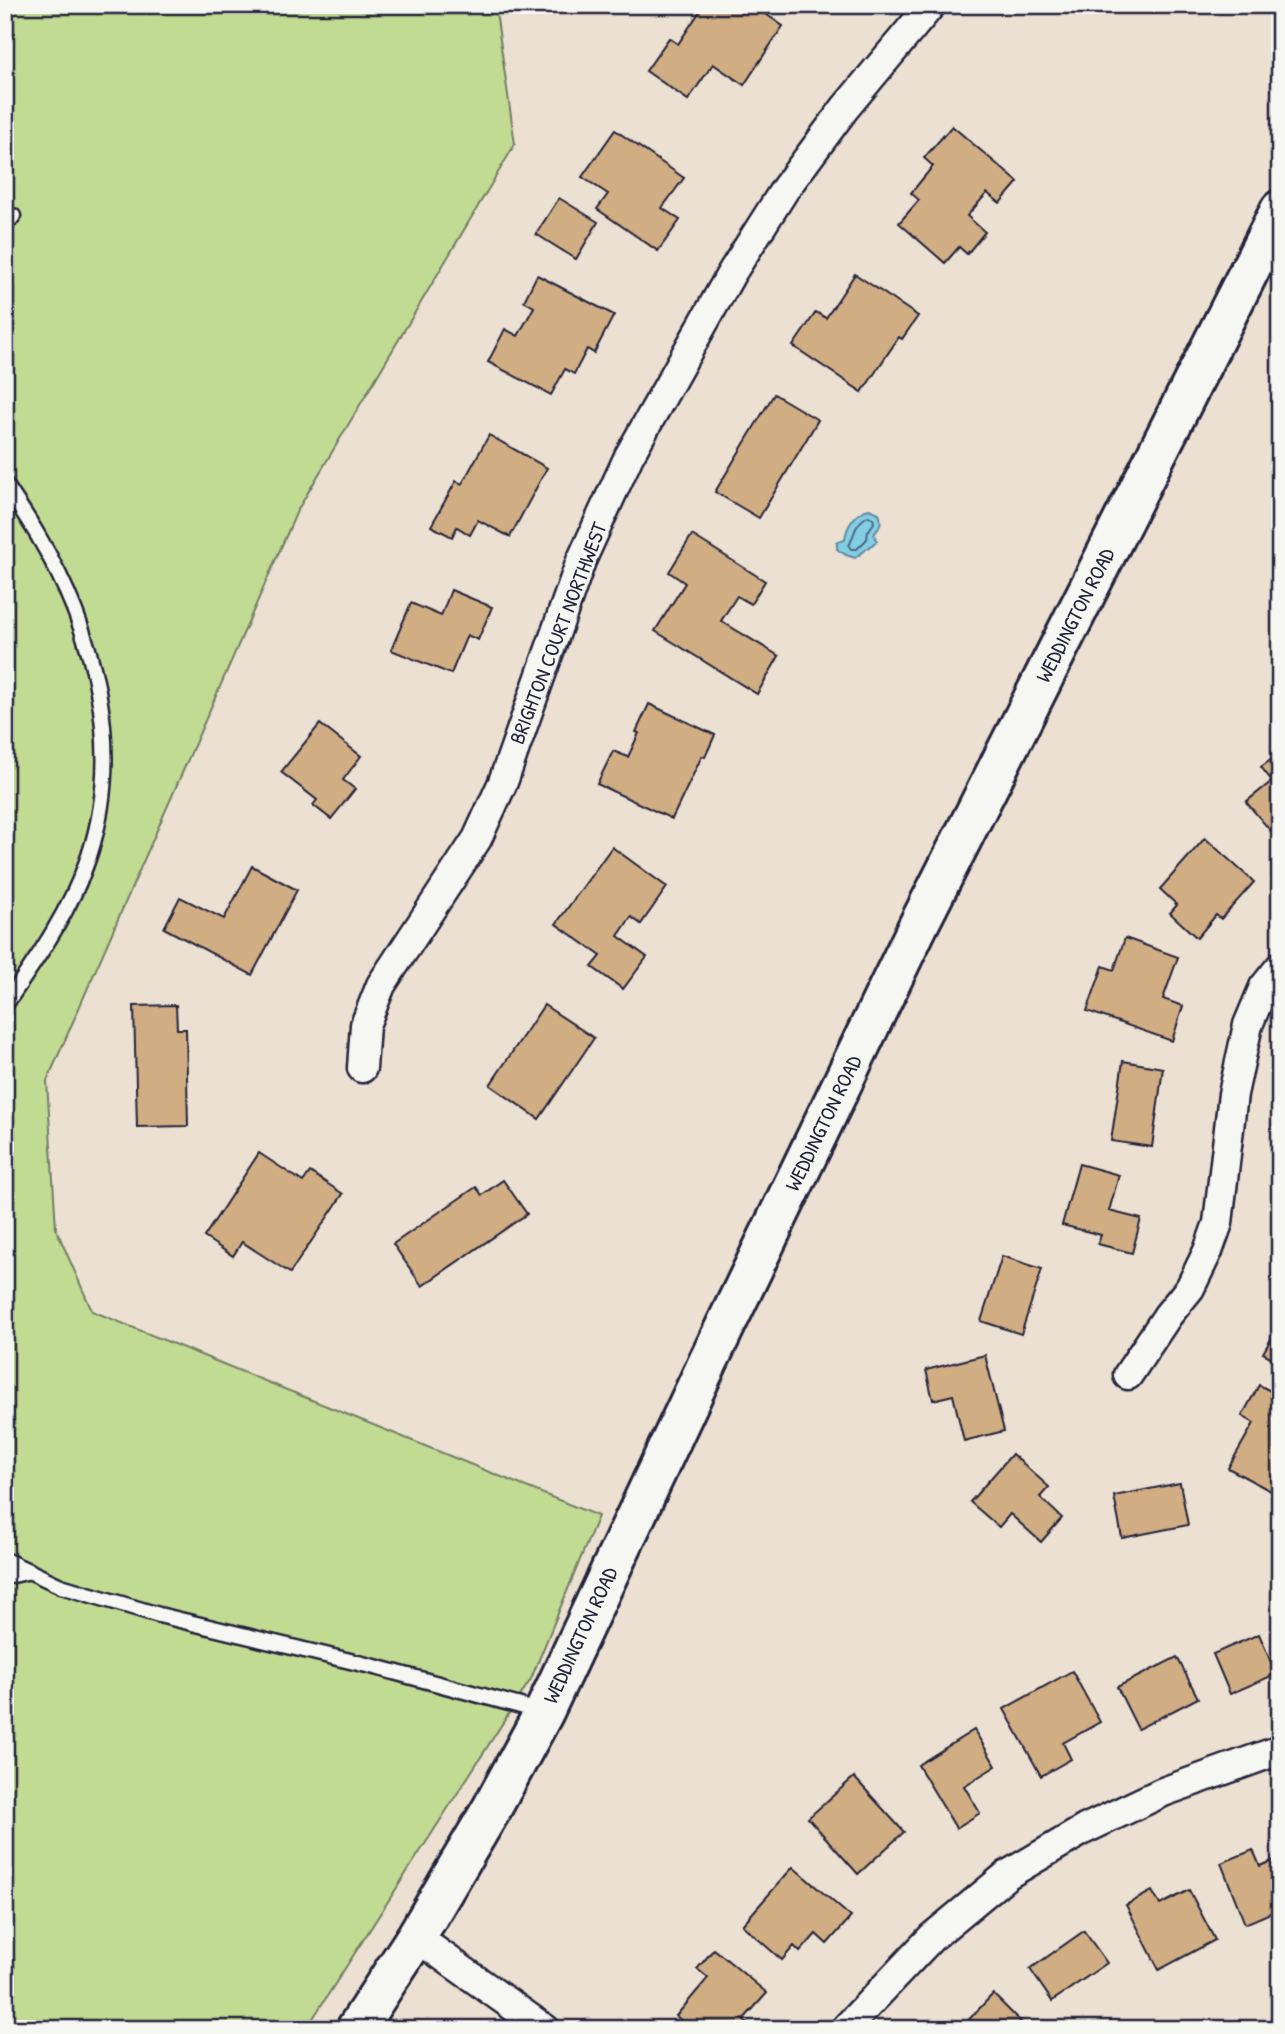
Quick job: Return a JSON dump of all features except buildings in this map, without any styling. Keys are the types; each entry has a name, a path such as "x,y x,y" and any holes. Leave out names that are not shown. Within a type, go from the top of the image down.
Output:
{"main road":[{"name":"WEDDINGTON ROAD","path":"356,2029 416,1937 491,1810 544,1712 708,1362 917,928 1280,211"}],"street":[{"name":"BRIGHTON COURT NORTHWEST","path":"362,1068 365,1025 382,985 477,839 503,782 581,561 629,456 730,274 785,189 845,108 930,5"},
{"path":"1128,1375 1168,1315 1190,1289 1208,1251 1218,1223 1233,1094 1248,1025 1264,987 1280,967"},
{"path":"845,2029 932,1937 1007,1875 1085,1829 1163,1792 1280,1750"},
{"path":"416,1937 545,2029"}],"lane":[{"path":"5,484 63,582 84,633 94,667 105,758 101,804 89,855 64,911 34,964 5,1004"},
{"path":"5,1560 61,1586 159,1615 375,1667 544,1712"},
{"path":"5,1577 30,1571"}],"green space":[{"path":"5,5 495,5 515,144 297,511 47,1081 56,1229 92,1311 598,1516 531,1679 306,2029 5,2029"}],"water":[{"path":"869,509 880,516 880,524 874,534 877,541 855,558 846,555 837,549 837,542 845,540 847,530 859,513"}]}
